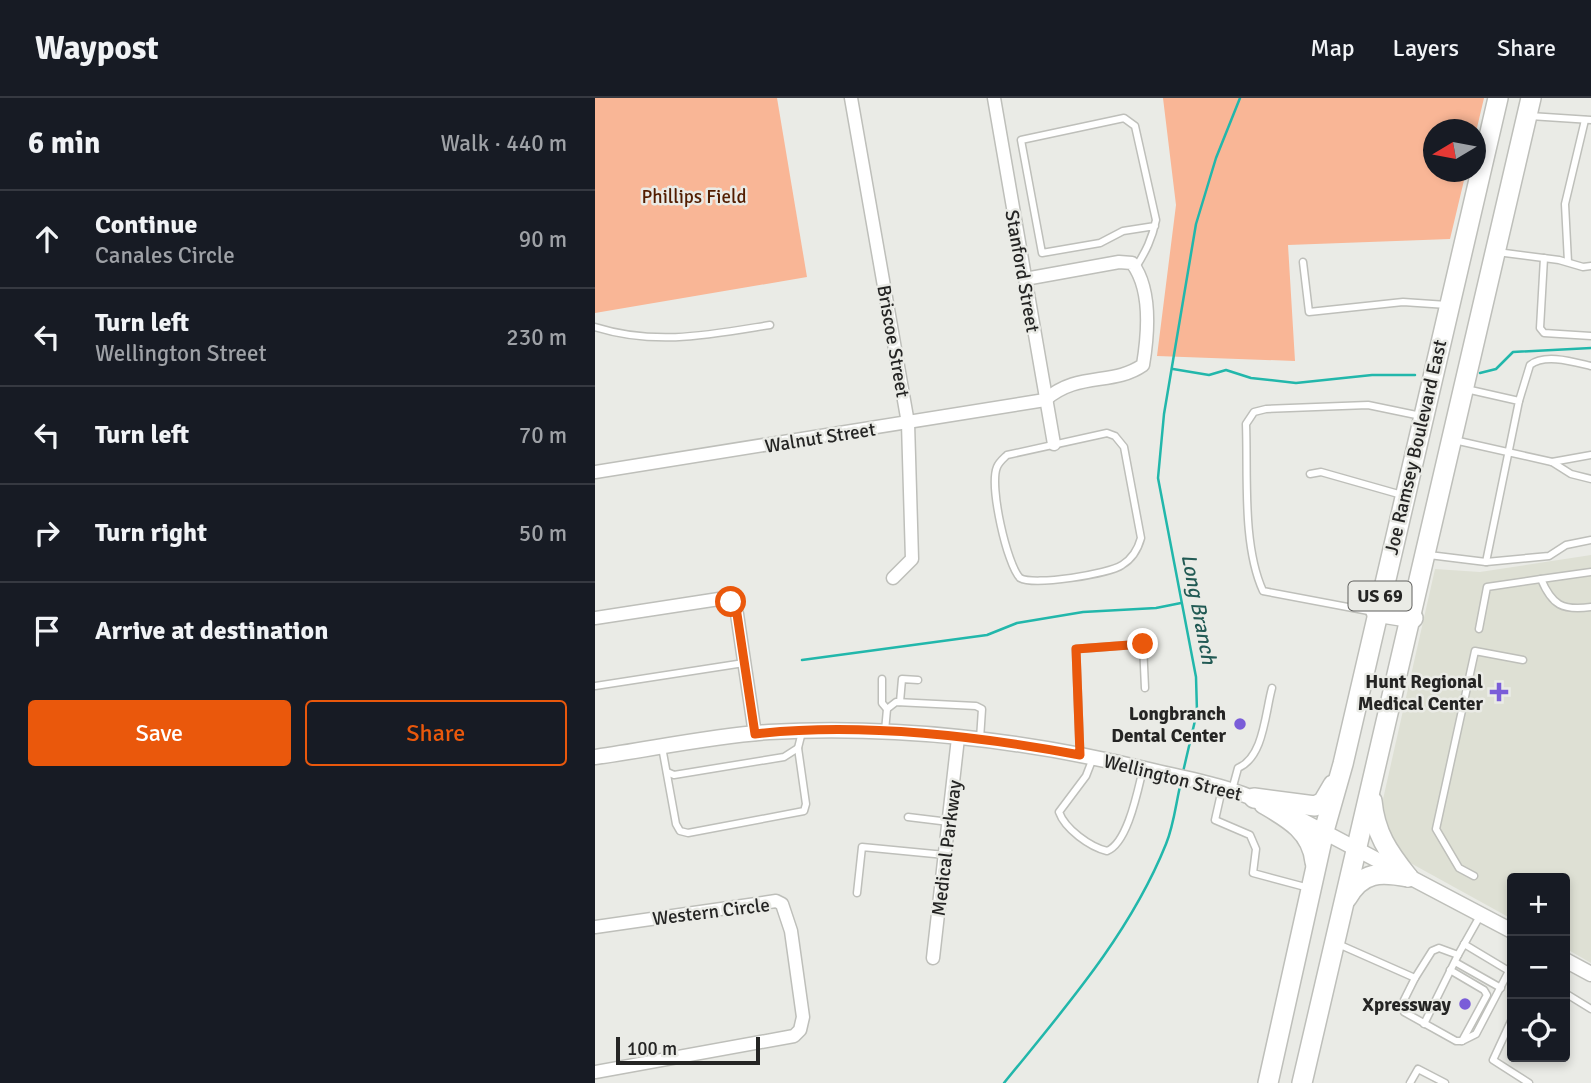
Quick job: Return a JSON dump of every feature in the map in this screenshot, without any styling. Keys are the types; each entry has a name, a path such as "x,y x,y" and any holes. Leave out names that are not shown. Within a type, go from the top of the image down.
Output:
{"highway":[{"path":"1496,104 1529,107"},
{"name":"Joe Ramsey Boulevard East","path":"1268,1083 1324,831 1343,764 1376,612 1496,104"},
{"name":"Joe Ramsey Boulevard East","path":"1302,1083 1355,847 1371,794 1413,618 1529,107"},
{"path":"1376,612 1413,618"},
{"path":"1254,798 1315,806 1329,794 1343,764"},
{"path":"1371,794 1375,827 1381,840 1408,877"},
{"path":"1254,798 1298,826 1314,850 1316,867"},
{"path":"1341,910 1353,887 1364,877 1384,873 1408,877"}],"street":[{"name":"Briscoe Street","path":"851,98 908,423 912,559 893,578"},
{"name":"Stanford Street","path":"994,98 1054,444"},
{"path":"1025,279 1119,262 1132,263 1136,267 1147,314 1143,365 1128,372 1073,382 1045,400"},
{"name":"Walnut Street","path":"595,472 1045,400"},
{"path":"595,618 726,599 735,607 755,734"},
{"name":"Wellington Street","path":"595,757 755,734 801,732 885,733 958,738 1087,757 1170,775 1254,798 1324,831 1507,928"},
{"name":"Medical Parkway","path":"933,958 958,738"},
{"name":"Western Circle","path":"595,927 776,901 782,904 791,931 803,1017 800,1030 794,1036 595,1072"},
{"path":"1570,963 1591,974"}],"lane":[{"path":"1529,107 1588,120 1565,204 1568,262"},
{"path":"1136,267 1150,246 1155,226 1151,191 1135,126 1124,118 1021,140 1042,253 1100,243 1123,231 1155,226"},
{"path":"1010,190 1029,187"},
{"path":"1495,252 1568,262 1583,267 1591,266"},
{"path":"1543,258 1540,328 1544,333 1591,336"},
{"path":"1303,262 1309,312 1395,303 1449,305"},
{"path":"595,327 618,334 675,340 770,325"},
{"path":"1486,562 1519,401 1530,365 1543,359 1591,366"},
{"path":"1464,388 1519,401"},
{"path":"1376,612 1263,591 1255,573 1250,529 1246,424 1254,412 1266,409 1349,405 1368,405 1423,416"},
{"path":"1107,433 1120,441 1124,447 1141,538 1129,559 1114,569 1026,582 1014,572 1011,565 995,488 997,467 1007,455 1054,444 1107,433"},
{"path":"1453,440 1552,463 1571,474 1591,479"},
{"path":"1552,463 1591,455"},
{"path":"1310,474 1321,472 1404,495"},
{"path":"1427,555 1486,562 1549,556 1566,545 1591,540"},
{"path":"1479,629 1487,587 1591,572"},
{"path":"1541,579 1550,598 1558,606 1569,609 1591,607"},
{"path":"1143,769 1136,798 1117,845 1107,851 1097,849 1064,822 1059,812 1086,776 1087,757 1076,649 1143,644 1145,688"},
{"path":"1474,876 1459,869 1436,829 1472,664 1475,651 1523,660"},
{"path":"595,687 744,663"},
{"path":"882,679 882,703 887,709 885,733"},
{"path":"900,702 902,679 918,680"},
{"path":"1272,688 1256,751 1250,762 1238,768 1215,820 1250,835 1256,849 1253,873 1311,888"},
{"path":"887,709 900,702 976,706 982,709 979,741"},
{"path":"662,747 676,824 680,831 688,833 799,814 806,804 798,748 801,732"},
{"path":"667,772 674,775 784,757 798,748"},
{"path":"908,817 949,822"},
{"path":"857,893 862,847 945,855"},
{"path":"1424,1024 1481,915"},
{"path":"1333,942 1415,978"},
{"path":"1464,944 1506,967 1508,976 1476,1034 1459,1041 1403,1012 1402,1004 1415,978 1432,951 1439,948 1501,988"},
{"path":"1450,970 1487,995 1459,1041"},
{"path":"1570,996 1591,1009"},
{"path":"1507,1031 1493,1060 1529,1083"},
{"path":"1410,1083 1418,1069 1445,1083"}],"shaded area":[{"name":"Hunt Regional Medical Center","path":"1591,555 1591,963 1570,951 1570,873 1507,873 1507,916 1405,860 1379,817 1435,569 1480,572"}],"green space":[{"name":"Phillips Field","path":"595,98 777,98 807,277 595,313"},
{"path":"1163,98 1484,98 1479,119 1423,119 1423,182 1464,182 1450,239 1288,245 1295,361 1157,356 1176,205"}],"waterway":[{"name":"Long Branch","path":"1183,772 1197,712 1196,677 1158,478 1164,414 1196,224 1216,158 1240,98"},
{"path":"1480,373 1496,369 1513,352 1591,348"},
{"path":"1173,369 1209,375 1226,370 1251,378 1296,383 1372,375 1415,375"},
{"path":"802,660 987,635 1017,623 1083,612 1156,608 1181,603"},
{"name":"Long Branch","path":"1004,1083 1094,969 1134,909 1169,837 1181,782"}],"place":[{"name":"Hunt Regional Medical Center","path":"1499,692"},
{"name":"Longbranch Dental Center","path":"1240,724"},
{"name":"Xpressway","path":"1465,1004"}],"route":[{"path":"731,602 737,614 755,734 885,733 958,738 1080,755 1076,649 1143,644"}]}
